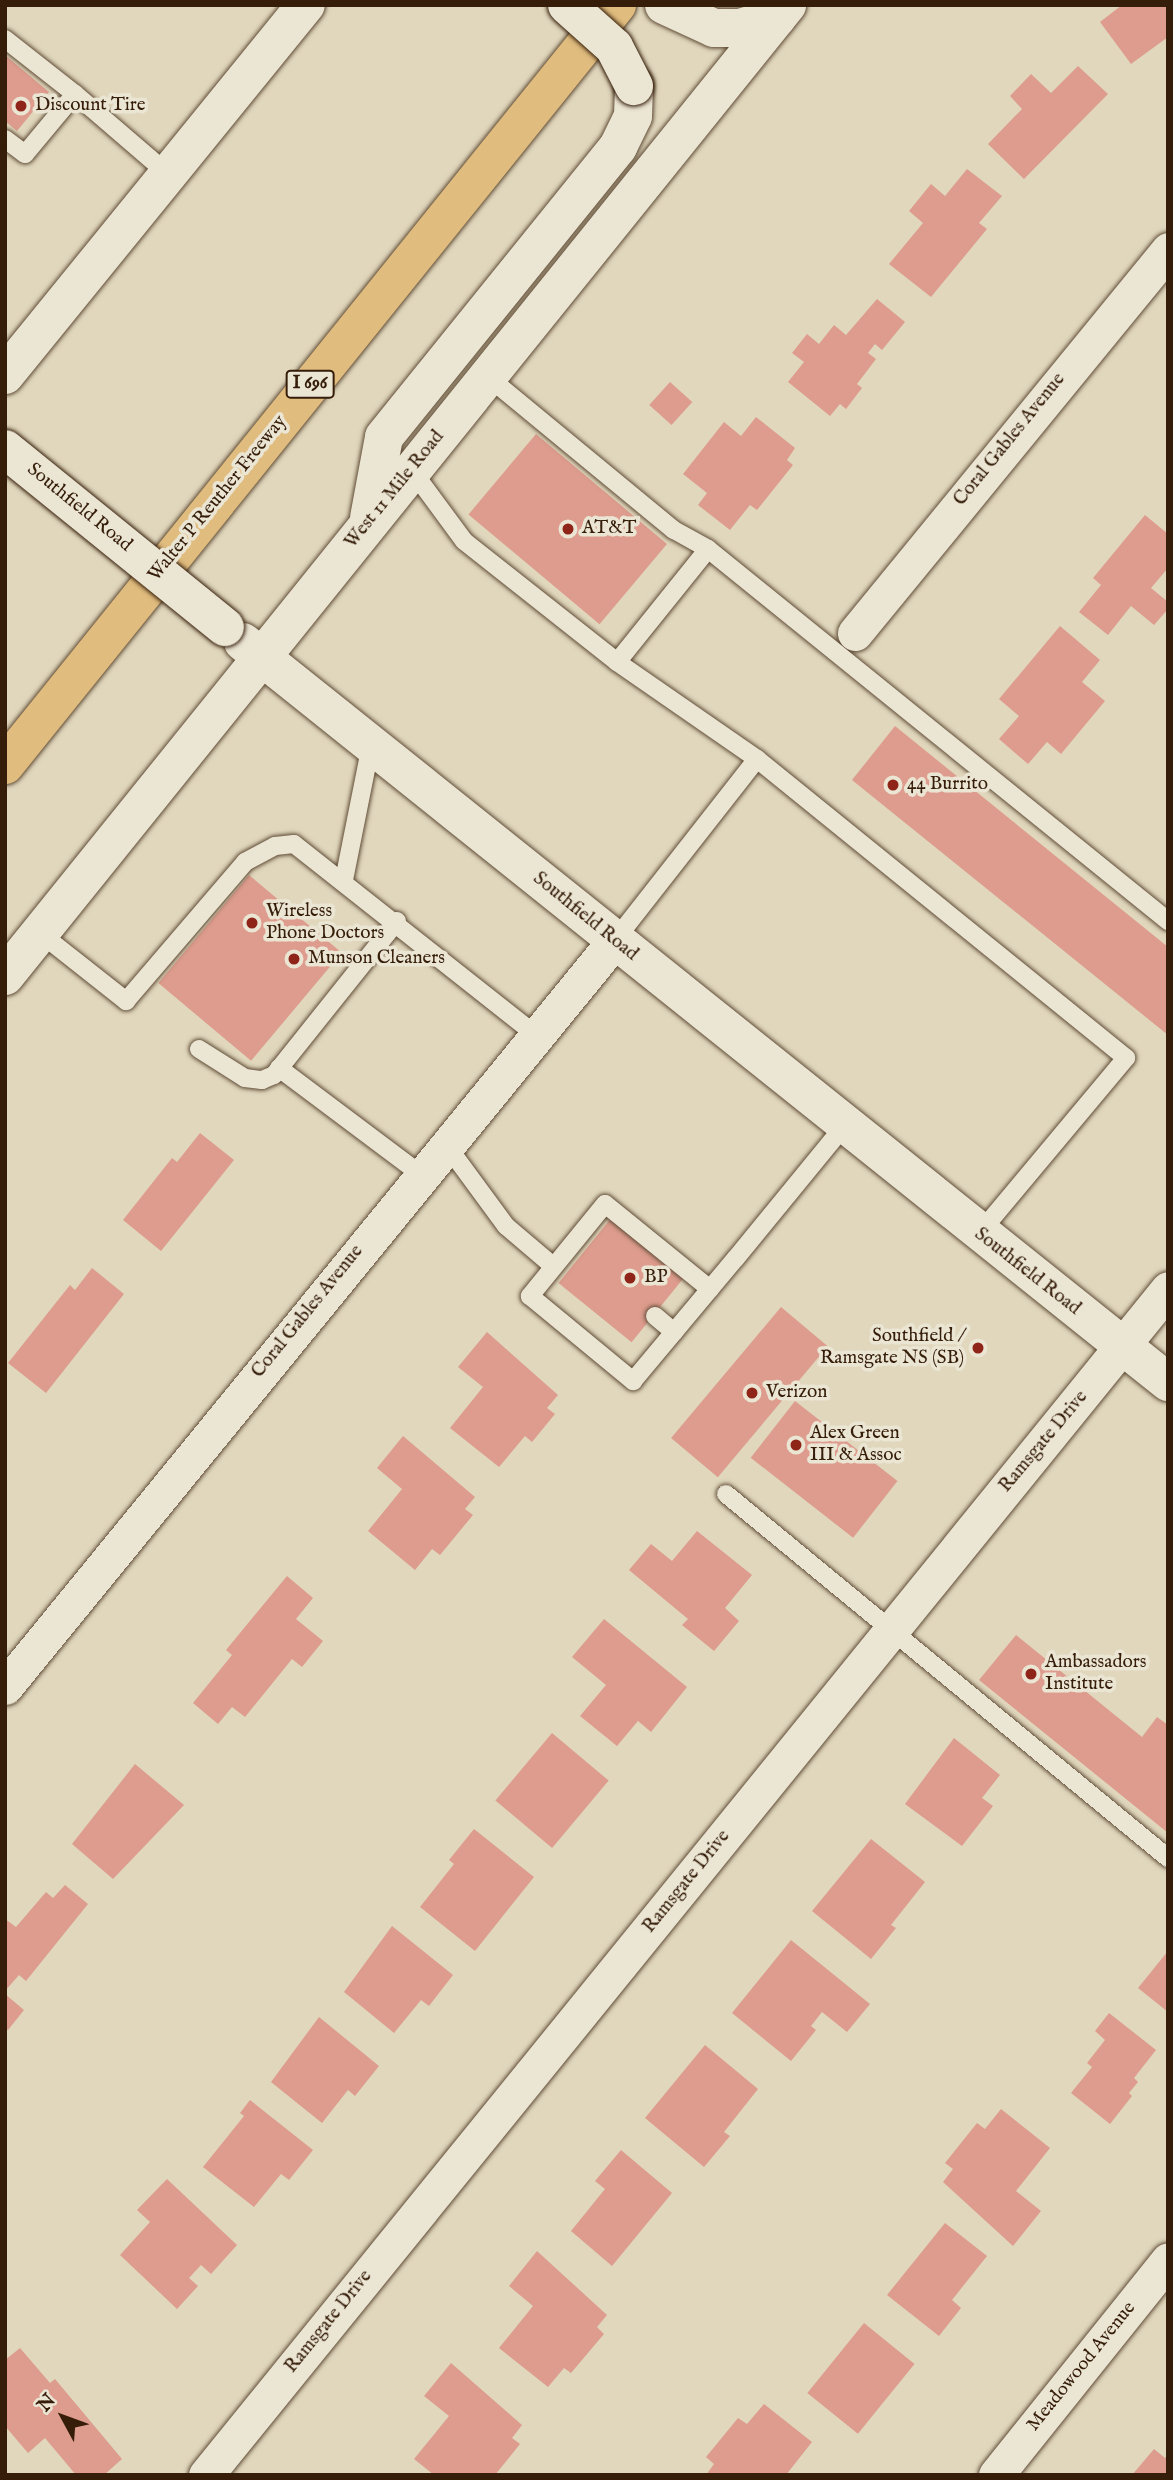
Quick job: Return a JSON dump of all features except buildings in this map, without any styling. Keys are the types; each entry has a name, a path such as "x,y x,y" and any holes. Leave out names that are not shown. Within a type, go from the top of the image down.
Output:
{"highway":[{"name":"Walter P Reuther Freeway","path":"5,765 617,5"}],"main road":[{"path":"368,523 384,437 618,147 633,116 634,86 614,47 568,5"},
{"path":"5,375 301,7"},
{"path":"677,13 726,29 782,12"},
{"name":"West 11 Mile Road","path":"5,975 782,12"},
{"name":"Southfield Road","path":"5,449 844,1126 1168,1382"}],"street":[{"name":"Coral Gables Avenue","path":"855,633 1168,250"},
{"name":"Coral Gables Avenue","path":"5,1688 445,1143 615,940"},
{"name":"Ramsgate Drive","path":"206,2475 1168,1289"},
{"name":"Meadowood Avenue","path":"996,2475 1168,2260"}],"lane":[{"path":"5,39 75,94 167,173"},
{"path":"5,139 25,154 75,94"},
{"path":"486,376 674,530 708,550 1168,921"},
{"path":"411,469 464,541 617,662 757,759 1126,1058 979,1234"},
{"path":"617,662 708,550"},
{"path":"344,880 371,745"},
{"path":"615,940 757,759"},
{"path":"40,933 126,1001 245,862 275,846 294,844 397,921 535,1034"},
{"path":"199,1049 245,1078 262,1080 279,1068 397,921"},
{"path":"279,1068 420,1174"},
{"path":"710,1289 606,1204 575,1250 553,1266 530,1296 633,1381 710,1289 844,1126"},
{"path":"445,1143 506,1226 553,1266"},
{"path":"655,1316 674,1332"},
{"path":"726,1494 1168,1858"}],"place":[{"name":"Discount Tire","path":"21,106"},
{"name":"AT&T","path":"568,529"},
{"name":"44 Burrito","path":"893,785"},
{"name":"Wireless Phone Doctors","path":"252,923"},
{"name":"Munson Cleaners","path":"294,959"},
{"name":"BP","path":"630,1278"},
{"name":"Southfield / Ramsgate NS (SB)","path":"978,1348"},
{"name":"Verizon","path":"752,1393"},
{"name":"Alex Green III & Assoc","path":"796,1445"},
{"name":"Ambassadors Institute","path":"1031,1674"}]}
